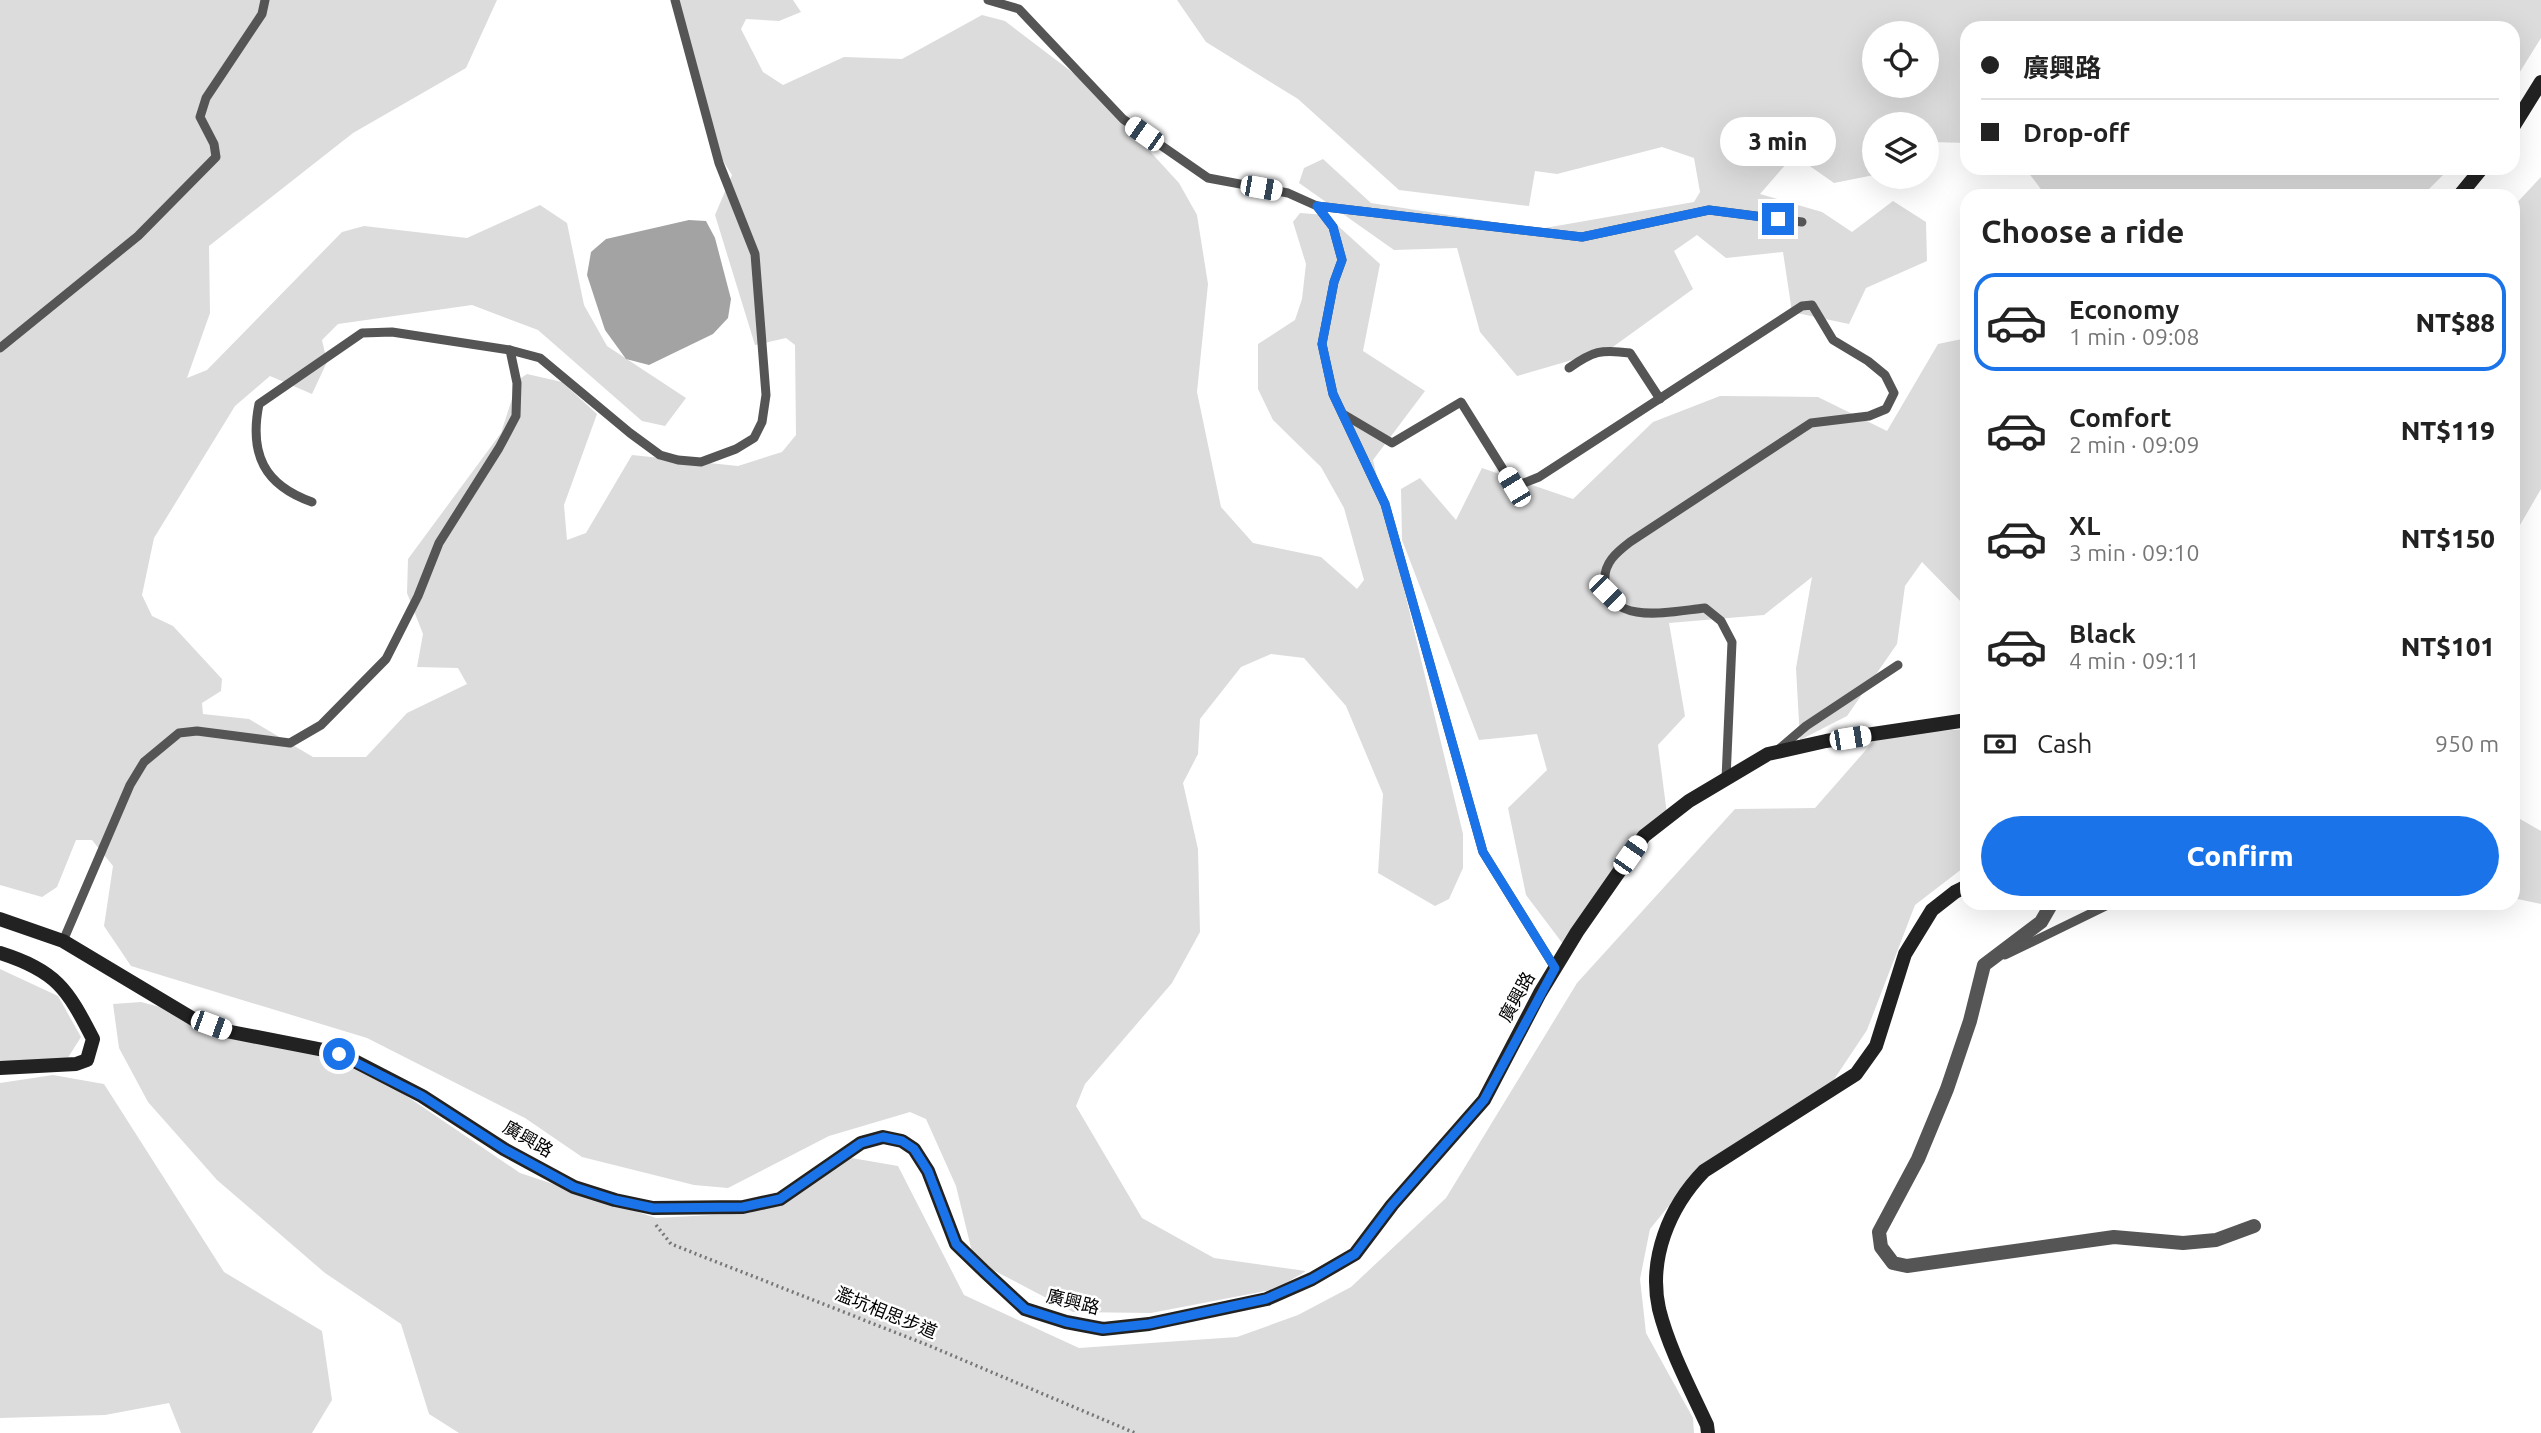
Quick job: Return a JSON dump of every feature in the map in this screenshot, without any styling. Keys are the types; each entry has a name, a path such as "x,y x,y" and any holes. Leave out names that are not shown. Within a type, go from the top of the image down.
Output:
{"street":[{"path":"2520,116 2541,82"},
{"path":"2465,189 2476,175"},
{"name":"廣興路","path":"0,919 63,941 195,1020 226,1031 339,1054 422,1096 504,1149 574,1187 615,1200 653,1208 743,1207 780,1199 861,1143 883,1137 902,1141 914,1149 928,1171 956,1244 1025,1309 1066,1322 1103,1329 1149,1324 1266,1299 1312,1279 1355,1254 1392,1205 1484,1100 1555,968 1644,836 1689,801 1768,754 1826,741 1960,721"},
{"path":"1708,1433 1707,1425 1672,1348 1659,1308 1657,1277 1661,1237 1687,1189 1704,1171 1856,1074 1875,1046 1905,954 1932,911 1960,890"},
{"path":"2048,910 2041,922 1984,965 1970,1021 1947,1088 1918,1159 1879,1233 1881,1247 1893,1263 1907,1266 2114,1237 2183,1243 2217,1240 2254,1227"},
{"path":"0,953 28,962 53,976 79,1012 93,1039 87,1060 76,1064 0,1068"}],"lane":[{"path":"0,348 138,236 216,157 214,144 200,117 205,98 262,14 265,0"},
{"path":"312,502 289,494 259,458 256,422 259,404 362,333 392,332 510,350 540,358 630,433 660,455 678,460 701,462 736,449 754,438 762,422 766,395 755,254 719,163 675,0"},
{"path":"988,0 1019,9 1123,120 1208,178 1288,193 1317,206 1582,237 1709,210 1802,222"},
{"path":"1317,206 1333,227 1342,260 1334,282 1322,344 1333,394 1385,504 1483,852 1555,968"},
{"path":"1343,414 1392,443 1461,402 1514,487 1539,477 1802,306 1812,305 1833,340 1868,360 1885,375 1894,393 1885,409 1869,416 1811,423 1612,555 1604,574 1607,593 1624,610 1648,614 1705,608 1721,621 1732,642 1726,779"},
{"path":"63,941 130,785 144,762 179,733 197,731 290,743 321,725 386,659 418,596 439,544 492,460 516,416 517,383 510,350"},
{"path":"1569,369 1588,354 1607,350 1630,353 1660,399"},
{"path":"1775,752 1805,726 1898,665"},
{"path":"1984,965 2098,910"}],"path":[{"name":"濫坑相思步道","path":"639,1205 671,1244 930,1346 1135,1433"}],"shaded area":[{"path":"0,0 497,0 466,68 353,133 209,246 210,313 187,378 207,370 342,232 364,226 467,238 540,205 567,223 584,305 607,346 686,398 665,426 642,421 538,330 472,305 338,324 322,340 327,362 312,394 270,376 235,406 154,538 142,595 152,616 173,626 222,679 221,691 202,703 203,714 249,719 313,757 366,757 407,713 467,684 458,668 417,667 423,634 407,593 408,559 501,433 518,380 527,374 562,382 597,414 564,505 567,540 586,533 632,455 738,466 782,452 796,435 795,345 786,338 755,345 715,215 732,175 708,137 672,0 793,0 801,12 779,21 746,19 741,29 763,72 783,85 844,57 902,59 982,15 1005,21 1089,85 1179,183 1197,215 1208,284 1197,392 1221,507 1253,543 1321,557 1357,589 1364,580 1344,508 1321,467 1273,420 1258,389 1258,344 1295,320 1302,299 1306,264 1293,222 1300,213 1326,215 1380,264 1363,351 1425,391 1373,460 1463,834 1463,868 1449,899 1435,906 1378,873 1383,794 1346,706 1304,658 1271,654 1241,667 1200,719 1198,754 1183,783 1198,849 1200,932 1172,983 1085,1084 1076,1106 1142,1218 1214,1258 1306,1271 1276,1289 1151,1313 1073,1312 974,1260 956,1186 926,1119 910,1112 829,1136 728,1188 694,1185 582,1157 525,1118 367,1038 131,966 104,926 113,866 92,840 76,840 57,887 42,897 0,885"},
{"path":"1177,0 2541,0 2541,38 2520,72 2520,21 1960,21 1960,143 1939,142 1939,112 1862,112 1862,177 1834,183 1794,155 1760,194 1822,212 1852,232 1893,201 1926,222 1927,261 1866,288 1849,324 1792,312 1783,252 1726,258 1697,235 1674,251 1693,289 1610,349 1517,376 1480,332 1457,248 1394,250 1299,183 1304,168 1323,159 1371,203 1539,229 1694,202 1700,192 1694,158 1662,147 1557,174 1535,171 1529,206 1399,190 1298,99 1206,42"},
{"path":"2030,175 2443,175 2429,189 2041,189"},
{"path":"2541,177 2541,489 2520,525 2520,200"},
{"path":"689,220 706,221 715,238 731,299 728,318 713,334 649,365 626,359 605,330 587,275 591,252 606,239"},
{"path":"1960,339 1960,601 1922,562 1905,586 1897,644 1847,716 1800,740 1796,668 1812,577 1764,615 1669,623 1685,716 1658,745 1667,814 1566,948 1526,895 1508,808 1547,770 1537,734 1479,740 1402,540 1401,489 1420,478 1456,520 1482,468 1573,499 1653,422 1720,396 1818,397 1887,431 1938,344"},
{"path":"1960,729 1960,870 1915,905 1867,1030 1831,1084 1702,1165 1650,1229 1640,1279 1646,1333 1693,1418 1694,1433 459,1433 429,1414 401,1324 325,1273 217,1180 148,1102 119,1048 113,1004 141,1002 349,1057 520,1173 656,1218 750,1213 846,1157 898,1166 964,1295 1079,1348 1237,1337 1298,1315 1351,1287 1446,1198 1577,983 1735,809 1815,808 1879,735"},
{"path":"2520,819 2541,831 2541,904 2520,900"},
{"path":"0,969 58,996 81,1037 64,1064 0,1070"},
{"path":"53,1075 104,1084 224,1272 322,1331 332,1400 312,1433 181,1433 169,1403 105,1415 0,1418 0,1083"}],"route":[{"path":"339,1054 422,1096 504,1149 574,1187 653,1208 743,1207 780,1199 861,1143 883,1137 902,1141 914,1149 928,1171 956,1244 1025,1309 1066,1322 1103,1329 1149,1324 1266,1299 1312,1279 1355,1254 1392,1205 1484,1100 1555,968 1483,852 1385,504 1333,394 1322,344 1334,282 1342,260 1333,227 1317,206 1582,237 1709,210 1778,219"}]}
